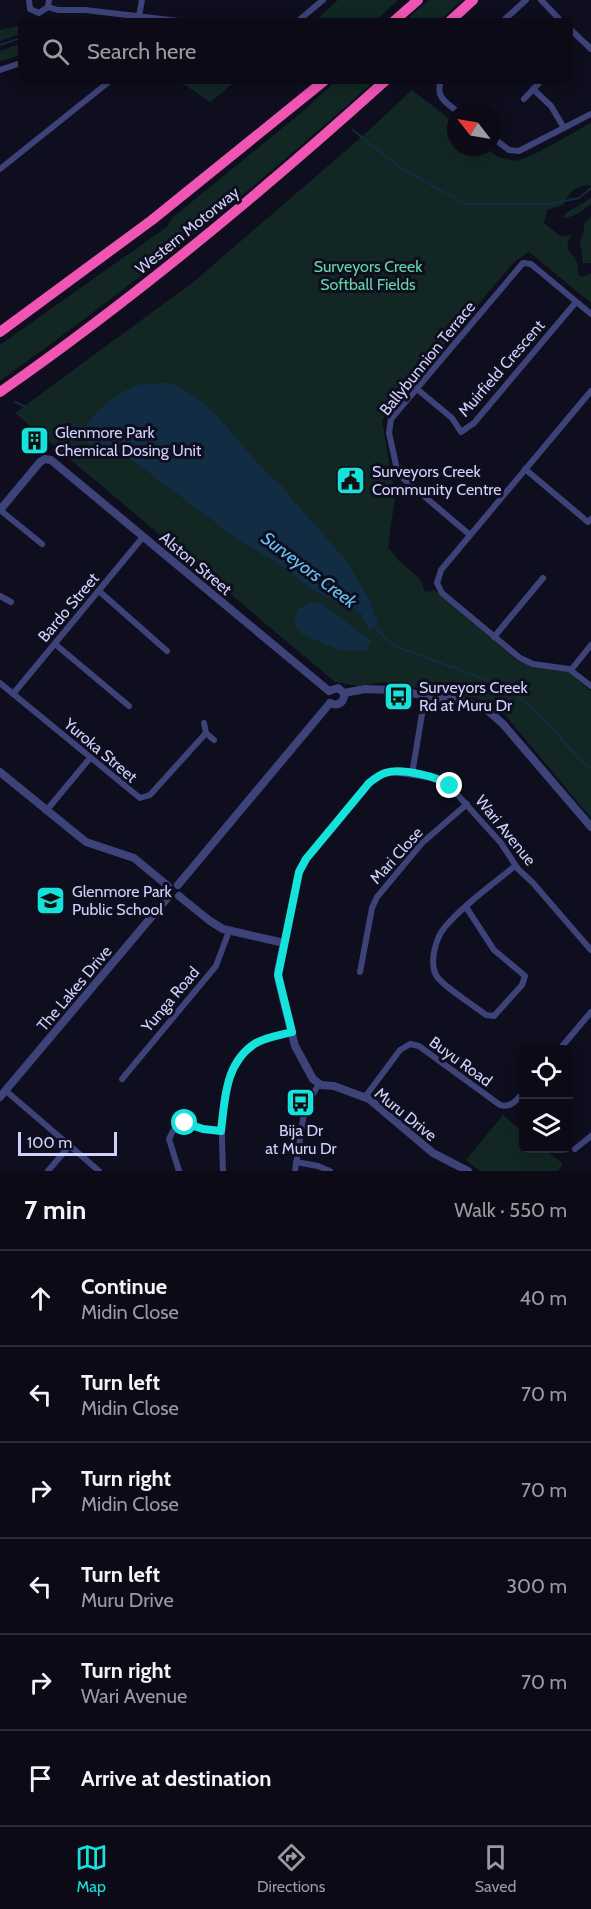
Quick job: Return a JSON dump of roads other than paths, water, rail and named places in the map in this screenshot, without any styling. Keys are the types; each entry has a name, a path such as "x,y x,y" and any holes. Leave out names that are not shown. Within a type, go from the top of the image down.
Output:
{"highway":[{"path":"397,18 418,0"},
{"path":"453,18 473,0"},
{"name":"Western Motorway","path":"0,332 161,213 320,84"},
{"name":"Western Motorway","path":"0,392 187,249 310,147 381,84"}],"street":[{"path":"29,0 30,9 36,13 43,12 48,4 58,10 85,10 133,18"},
{"path":"139,18 142,0"},
{"path":"301,18 323,0"},
{"path":"507,18 526,0"},
{"path":"541,0 558,18"},
{"path":"573,32 591,49"},
{"path":"0,70 18,64"},
{"path":"0,169 106,84"},
{"path":"440,84 438,91 441,98 447,103"},
{"path":"524,99 538,84"},
{"path":"533,89 551,106 564,128"},
{"path":"501,144 516,152 591,114"},
{"name":"Ballybunnion Terrace","path":"470,535 401,478 397,471 389,424 524,263 531,264 591,315"},
{"name":"Muirfield Crescent","path":"417,389 452,418 461,432 474,423 576,302"},
{"path":"591,391 441,570 437,580 442,593 526,662 571,670 591,686"},
{"name":"Alston Street","path":"0,510 45,459 54,462 329,691"},
{"path":"525,469 588,522 591,519"},
{"path":"0,510 42,544"},
{"name":"Bardo Street","path":"13,694 143,537"},
{"path":"494,637 543,578"},
{"path":"99,591 167,651"},
{"path":"0,597 11,602"},
{"path":"55,644 129,706"},
{"path":"571,670 591,645"},
{"name":"Yuroka Street","path":"0,682 135,796 145,798 150,795 206,733"},
{"path":"344,693 341,703 336,705 330,703 327,698 329,691 336,687 344,693 365,689 391,690 476,704 494,714 591,827"},
{"path":"295,1171 305,1107 319,1084 313,1079 300,1056 278,978 297,879 306,859 373,780 390,772 412,774 424,696"},
{"path":"178,885 330,703"},
{"path":"204,723 206,733 214,740"},
{"path":"46,811 90,758"},
{"path":"0,772 86,842 134,858 168,886"},
{"name":"Wari Avenue","path":"412,774 446,782 501,843 514,866 533,883 591,950"},
{"name":"Mari Close","path":"360,972 372,908 377,897 422,843 467,804"},
{"path":"466,907 494,950 525,976 522,985 494,1016 486,1015 441,980 433,967 433,960 440,933 448,923 466,907 514,866"},
{"path":"168,886 178,885"},
{"path":"178,885 181,891 179,896"},
{"path":"168,886 166,890 169,897 179,896"},
{"path":"179,896 210,921 229,931 284,943"},
{"name":"The Lakes Drive","path":"3,1094 169,897"},
{"name":"Yunga Road","path":"122,1079 216,966 229,931"},
{"path":"563,1045 591,1012"},
{"path":"223,1171 221,1131 228,1078 233,1068 255,1044 292,1032"},
{"name":"Buyu Road","path":"365,1097 400,1050 410,1044 419,1046 500,1105 511,1105 519,1097"},
{"name":"Muru Drive","path":"319,1084 334,1086 365,1097 433,1153 468,1171"},
{"path":"3,1094 70,1145 99,1171"},
{"path":"179,1171 169,1139 180,1125 185,1123 203,1129 221,1131"},
{"path":"575,1149 591,1136"},
{"path":"48,1171 70,1145"},
{"path":"296,1162 330,1171"}],"water":[{"path":"142,384 175,385 202,403 226,426 258,464 283,487 344,558 369,598 378,624 369,630 361,613 307,586 289,571 228,532 128,457 89,444 81,436 91,419 106,404"},
{"path":"312,602 321,603 371,641 366,651 339,650 303,635 294,622 298,609"}],"waterway":[{"path":"0,45 18,39"},
{"path":"353,130 399,167 465,204 550,204 579,198 591,188"},
{"name":"Surveyors Creek","path":"15,402 26,407"},
{"name":"Surveyors Creek","path":"73,424 87,429"},
{"name":"Surveyors Creek","path":"374,625 386,639 397,647 509,688 544,719 579,759 591,769"}],"place":[{"name":"Glenmore Park Chemical Dosing Unit","path":"34,441"},
{"name":"Surveyors Creek Community Centre","path":"351,480"},
{"name":"Surveyors Creek Rd at Muru Dr","path":"398,696"},
{"name":"Glenmore Park Public School","path":"51,900"},
{"name":"Bija Dr at Muru Dr","path":"301,1102"}],"park label":[{"name":"Surveyors Creek Softball Fields","path":"368,275"}]}
